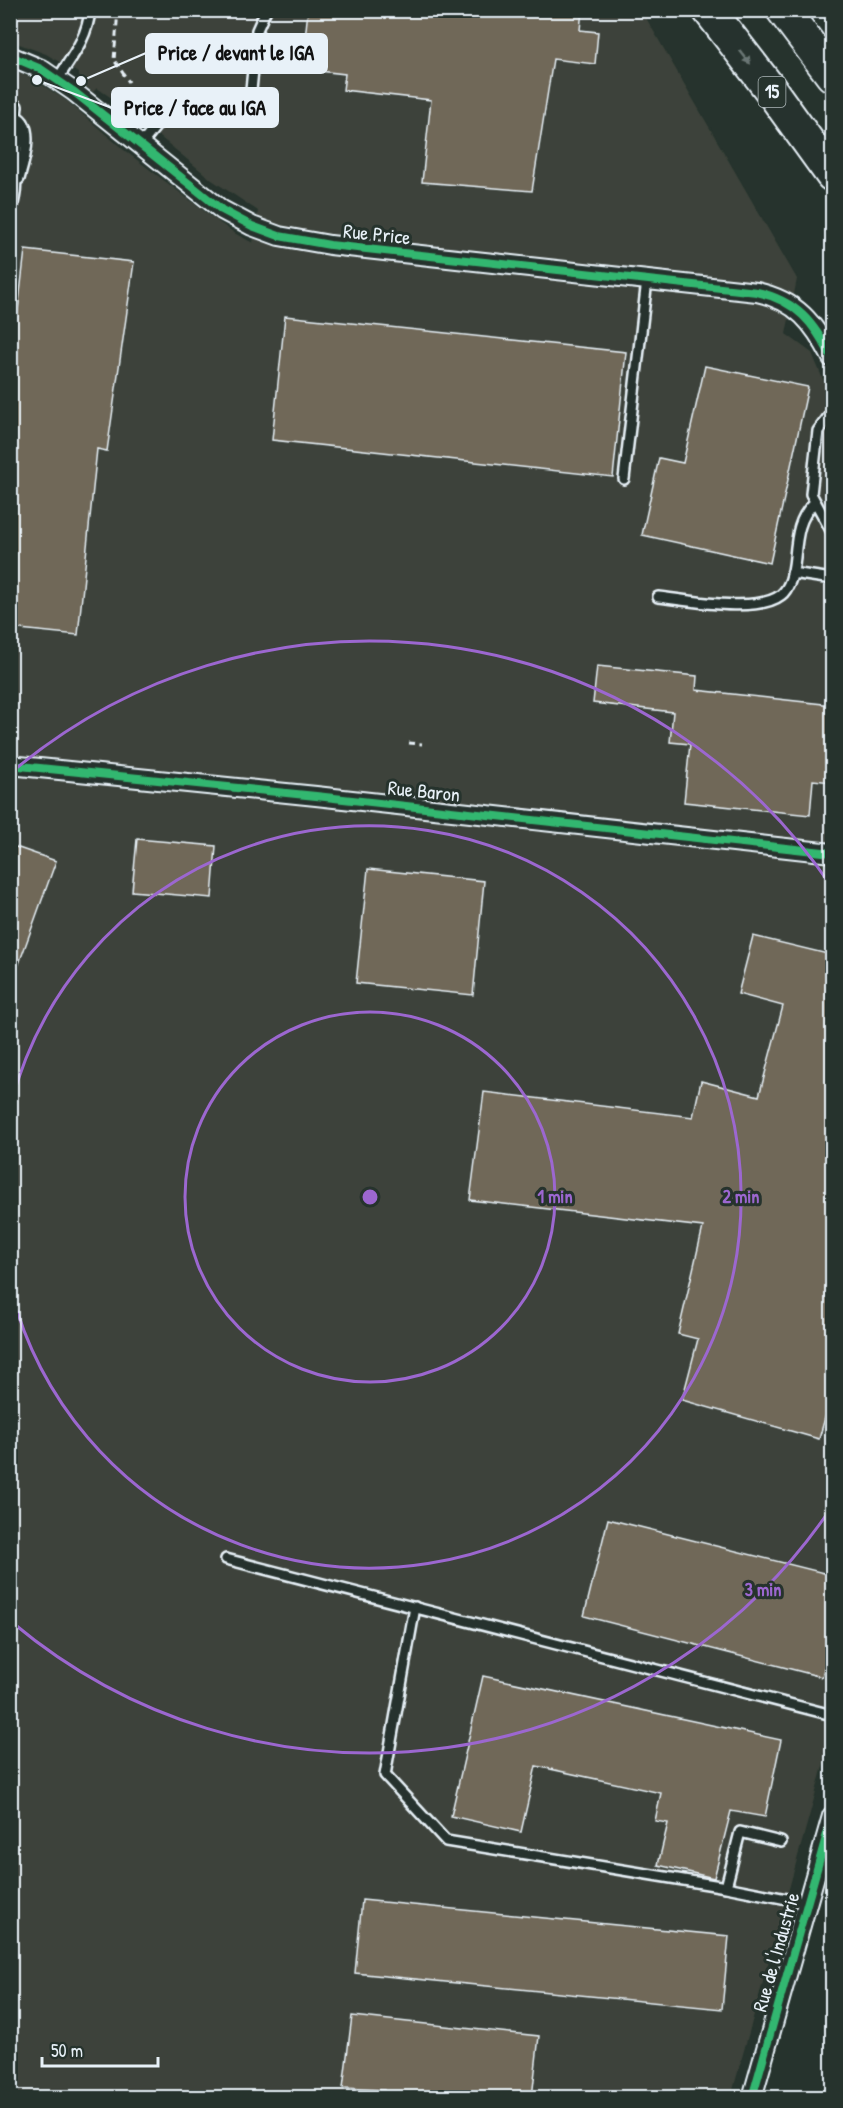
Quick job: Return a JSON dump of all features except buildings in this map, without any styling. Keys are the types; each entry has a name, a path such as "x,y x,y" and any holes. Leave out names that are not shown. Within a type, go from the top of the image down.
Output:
{"highway":[{"name":"15","path":"709,10 832,175"},
{"path":"783,10 832,75"}],"street":[{"name":"Rue Price","path":"10,56 36,67 57,80 222,210 252,226 293,239 354,248 757,292 793,306 818,333 832,358"},
{"name":"Rue Baron","path":"10,765 832,853"},
{"name":"Rue de l'Industrie","path":"752,2097 832,1816"}],"lane":[{"path":"57,80 83,39 89,24 90,10"},
{"path":"140,146 176,104 188,96 202,95 250,100 257,30 266,10"},
{"path":"10,106 17,106 17,118 27,141 25,160 10,211"},
{"path":"624,479 647,280"},
{"path":"832,412 818,431 811,494 832,532"},
{"path":"658,597 745,605 781,595 787,588 792,573 796,537 802,520 807,510 815,502"},
{"path":"792,573 832,579"},
{"path":"226,1559 832,1715"},
{"path":"415,1607 385,1775 446,1841 726,1887 807,1903"},
{"path":"726,1887 740,1832 781,1842"}],"path":[{"path":"118,10 114,60 129,82"},
{"path":"410,743 422,744"}],"shaded area":[{"path":"11,11 642,11 797,279 786,334 812,353 832,401 832,1734 731,2097 11,2097 10,69 33,79 67,101 124,150 220,223 253,243 258,211 212,180 119,103 97,88 93,92 82,83 78,73 46,54 11,41"}],"cycle path":[{"path":"10,56 41,69 73,91 222,210 252,226 279,236 330,245 757,292 783,301 803,315 818,334 832,358"},
{"path":"10,765 832,853"},
{"path":"752,2098 832,1816"}],"place":[{"name":"Price / face au IGA","path":"37,80"},
{"name":"Price / devant le IGA","path":"81,81"}]}
